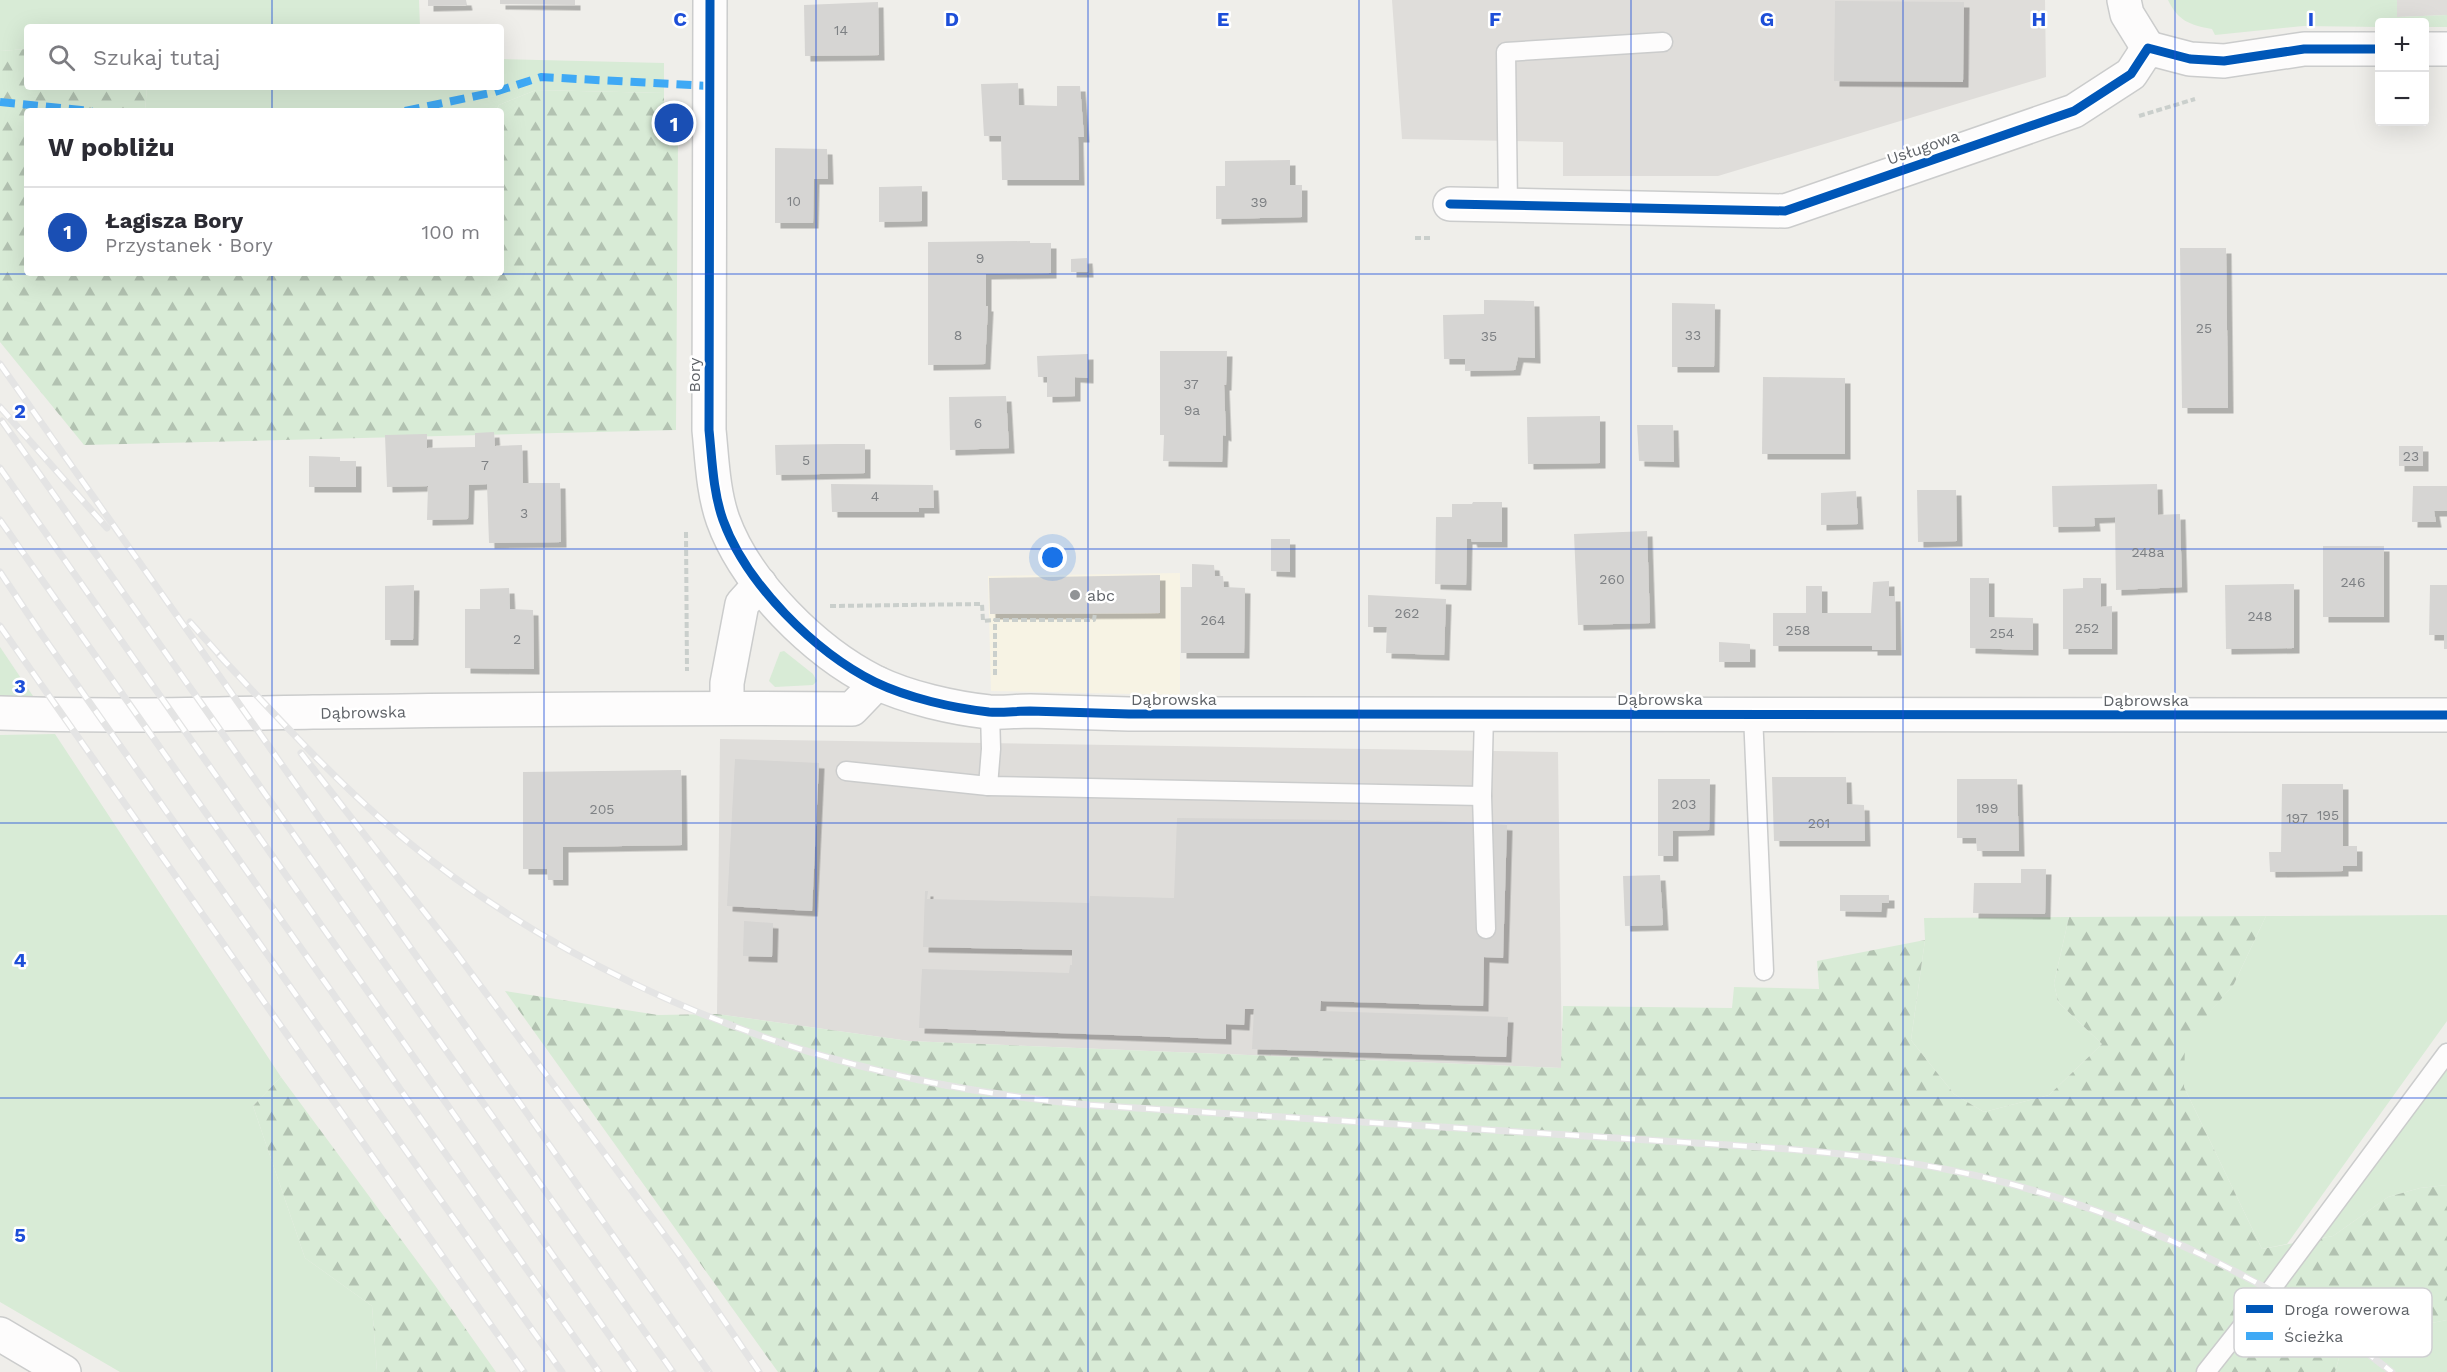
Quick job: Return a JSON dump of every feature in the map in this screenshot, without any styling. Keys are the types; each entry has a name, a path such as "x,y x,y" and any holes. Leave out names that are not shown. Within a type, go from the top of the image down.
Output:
{"street":[{"name":"Bory","path":"710,0 709,430 723,519 741,555 760,584 788,615 828,653 877,683"},
{"path":"2124,0 2127,14 2148,48 2190,59 2224,61 2304,49 2375,49"},
{"name":"Usługowa","path":"1450,204 1785,211 2074,111 2131,74 2148,48"},
{"path":"2429,49 2447,49"},
{"path":"727,708 727,683 742,604 760,584"},
{"name":"Dąbrowska","path":"0,713 61,715 727,708 852,709 877,683 937,703 990,712 2447,715"},
{"path":"0,1334 64,1372"}],"lane":[{"path":"1508,205 1506,52 1663,42"},
{"path":"988,786 992,749 990,712"},
{"path":"1484,714 1482,796 1486,929"},
{"path":"1753,714 1764,971"},
{"path":"846,771 988,786 1482,796"},
{"path":"2272,1288 2447,1053"},
{"path":"2206,1372 2234,1337"}],"path":[{"path":"825,610 831,605 982,604 983,621 1094,620 1095,613"},
{"path":"995,620 995,676"}],"shaded area":[{"path":"1392,0 2045,0 2046,77 1718,176 1563,176 1563,142 1402,139"},
{"path":"2397,0 2447,0 2447,15 2397,17"},
{"path":"1180,573 1180,695 991,691 988,576"},
{"path":"720,739 1558,752 1562,1068 909,1041 717,1014"}],"green space":[{"path":"0,0 419,0 420,24 24,24 24,49 0,51"},
{"path":"2168,0 2397,0 2397,17 2447,15 2447,27 2429,27 2429,18 2375,18 2375,27 2303,26 2215,35 2212,29 2186,21"},
{"path":"24,49 24,90 147,90 145,108 24,108 24,276 504,276 504,108 498,108 499,105 536,90 664,93 664,139 678,141 676,430 84,445 0,342 0,51"},
{"path":"504,59 664,63 664,93 536,90 499,105 498,108 145,108 147,90 504,90"},
{"path":"0,647 33,696 0,696"},
{"path":"784,651 813,674 817,681 813,685 775,687 769,681 780,652"},
{"path":"55,734 281,1077 253,1106 305,1258 372,1306 377,1372 120,1372 0,1302 0,735"},
{"path":"2447,915 2447,1021 2287,1244 2262,1249 2184,1087 2184,1041 2234,984 2266,916"},
{"path":"2266,916 2234,984 2185,1041 2184,1087 2262,1249 2333,1236 2388,1197 2420,1188 2447,1185 2447,1320 2432,1323 2432,1288 2234,1288 2234,1357 2339,1357 2335,1372 778,1372 505,991 658,1015 717,1014 909,1041 1561,1068 1563,1006 1732,1008 1734,987 1819,989 1817,961 1925,940 1911,1040 1954,1094 1984,1112 2049,1095 2102,1044 2058,1002 2054,983 2069,917"},
{"path":"2069,917 2054,983 2058,1002 2102,1044 2049,1095 1984,1112 1954,1094 1911,1040 1925,940 1924,918"},
{"path":"2447,1068 2447,1185 2420,1188 2388,1197 2333,1236 2322,1238"},
{"path":"281,1077 496,1372 377,1372 372,1306 305,1258 253,1106"},
{"path":"2447,1320 2447,1372 2335,1372 2339,1357 2432,1357 2432,1323"}],"building":[{"path":"428,0 466,0 467,5 428,6"},
{"path":"500,0 575,0 575,5 500,4"},
{"path":"1835,1 1964,2 1963,82 1834,81"},
{"path":"878,2 879,55 805,56 804,5"},
{"path":"1018,83 1019,105 1057,106 1057,86 1080,86 1084,137 1078,137 1079,180 1002,180 1001,136 984,136 981,84"},
{"path":"775,148 827,149 828,179 814,179 813,223 775,223"},
{"path":"1290,160 1290,185 1302,185 1302,217 1216,219 1216,186 1225,186 1225,161"},
{"path":"922,186 922,221 879,222 879,187"},
{"path":"1030,241 1030,243 1051,243 1051,273 986,274 986,306 988,306 985,364 928,365 928,242"},
{"path":"2180,248 2226,248 2228,408 2182,408"},
{"path":"1087,258 1088,272 1071,272 1071,259"},
{"path":"1484,300 1534,301 1535,358 1518,357 1515,370 1465,371 1465,359 1444,359 1443,315 1484,314"},
{"path":"1672,303 1715,304 1714,367 1672,367"},
{"path":"1160,351 1227,351 1226,385 1224,385 1226,436 1223,435 1222,462 1163,461 1164,435 1160,435"},
{"path":"1088,354 1088,378 1075,377 1075,396 1047,397 1047,377 1038,377 1037,356"},
{"path":"1763,377 1845,378 1845,454 1762,454"},
{"path":"1006,396 1009,448 950,450 949,397"},
{"path":"1600,416 1600,463 1528,464 1527,417"},
{"path":"1637,425 1673,425 1674,462 1639,461"},
{"path":"494,432 495,446 522,445 523,483 560,483 561,542 489,543 487,484 469,485 468,519 427,520 428,486 387,487 385,435 427,434 427,448 475,447 475,433"},
{"path":"865,444 865,473 776,475 775,445"},
{"path":"2399,446 2423,446 2423,466 2399,466"},
{"path":"309,456 340,457 340,461 356,461 356,487 309,487"},
{"path":"831,484 933,485 934,508 919,508 919,512 832,512"},
{"path":"2157,484 2158,515 2180,514 2182,587 2116,590 2115,517 2094,518 2095,526 2053,527 2052,486"},
{"path":"2413,486 2447,486 2447,511 2434,511 2436,522 2412,522"},
{"path":"1917,490 1956,490 1957,541 1918,542"},
{"path":"1856,491 1858,524 1821,525 1821,493"},
{"path":"1473,502 1502,502 1502,542 1472,542 1471,539 1467,539 1466,585 1435,584 1436,517 1452,517 1452,504 1472,504"},
{"path":"1647,531 1650,623 1578,625 1574,534"},
{"path":"1271,539 1290,539 1290,572 1271,571"},
{"path":"2323,546 2384,546 2384,617 2323,617"},
{"path":"1192,564 1214,565 1215,576 1223,576 1224,587 1245,588 1244,653 1181,653 1181,587 1192,587"},
{"name":"abc","path":"1160,575 1160,613 990,614 989,578"},
{"path":"1970,578 1989,578 1989,617 2033,618 2033,650 1970,648"},
{"path":"2083,578 2101,578 2101,607 2112,606 2112,649 2063,649 2063,589 2083,588"},
{"path":"1889,581 1889,596 1895,596 1896,650 1872,650 1872,646 1773,646 1773,613 1806,613 1806,586 1822,586 1822,613 1871,613 1873,582"},
{"path":"2294,584 2294,648 2226,649 2225,585"},
{"path":"414,585 413,640 385,640 385,586"},
{"path":"2430,585 2447,585 2447,649 2444,649 2444,635 2429,635"},
{"path":"509,588 510,609 533,610 534,669 465,668 465,609 480,609 480,589"},
{"path":"1368,595 1446,599 1444,655 1386,653 1387,627 1368,627"},
{"path":"1719,642 1750,644 1750,662 1719,662"},
{"path":"735,759 819,763 812,911 727,906"},
{"path":"681,770 682,845 563,847 563,880 548,880 547,869 523,869 523,772"},
{"path":"1772,777 1846,777 1847,804 1864,805 1865,841 1774,841"},
{"path":"1658,779 1710,779 1709,830 1673,831 1673,856 1658,856"},
{"path":"1957,779 2017,779 2019,851 1977,851 1976,838 1957,838"},
{"path":"2282,784 2343,784 2343,846 2357,846 2357,866 2343,866 2343,871 2270,872 2269,852 2281,852"},
{"path":"1177,818 1437,821 1507,825 1503,958 1484,957 1483,1006 1321,1001 1320,1011 1508,1017 1506,1057 1252,1049 1254,1009 1245,1009 1244,1025 1226,1024 1226,1039 919,1028 922,969 1069,973 1070,965 1072,965 1072,950 923,947 925,891 928,891 927,899 1089,903 1090,896 1174,898"},
{"path":"2021,869 2046,869 2045,914 1973,913 1974,883 2021,883"},
{"path":"1660,875 1663,925 1625,926 1623,876"},
{"path":"1840,895 1889,895 1889,903 1882,903 1881,912 1840,911"},
{"path":"744,921 773,923 772,957 743,956"}],"railway":[{"path":"0,364 709,1372"},
{"path":"0,407 107,528"},
{"path":"2,421 673,1372"},
{"path":"0,468 635,1372"},
{"path":"0,520 599,1372"},
{"path":"0,572 42,635 562,1372"},
{"path":"190,622 224,660"},
{"path":"0,626 524,1372"},
{"path":"219,655 308,749 378,816 455,878 511,916 630,982 692,1010 820,1055 935,1083 1089,1105 1760,1147 1854,1155 1916,1164 2007,1183 2110,1216 2209,1258 2265,1288"},
{"path":"301,753 454,950 678,1253 759,1372"},
{"path":"2372,1357 2392,1372"}],"marked path":[{"path":"504,89 541,77 709,86"},
{"path":"419,108 501,90"},
{"path":"0,102 61,108"}],"cycle path":[{"path":"710,0 709,430 717,498 723,520 748,568 785,614 829,653 852,669 888,688 946,705 994,712 2447,715"},
{"path":"1450,204 1785,211 2074,111 2131,74 2148,48 2190,59 2224,61 2304,49 2375,49"}],"place":[{"name":"Łagisza Bory","path":"674,123"},
{"name":"abc","path":"1075,595"}]}
